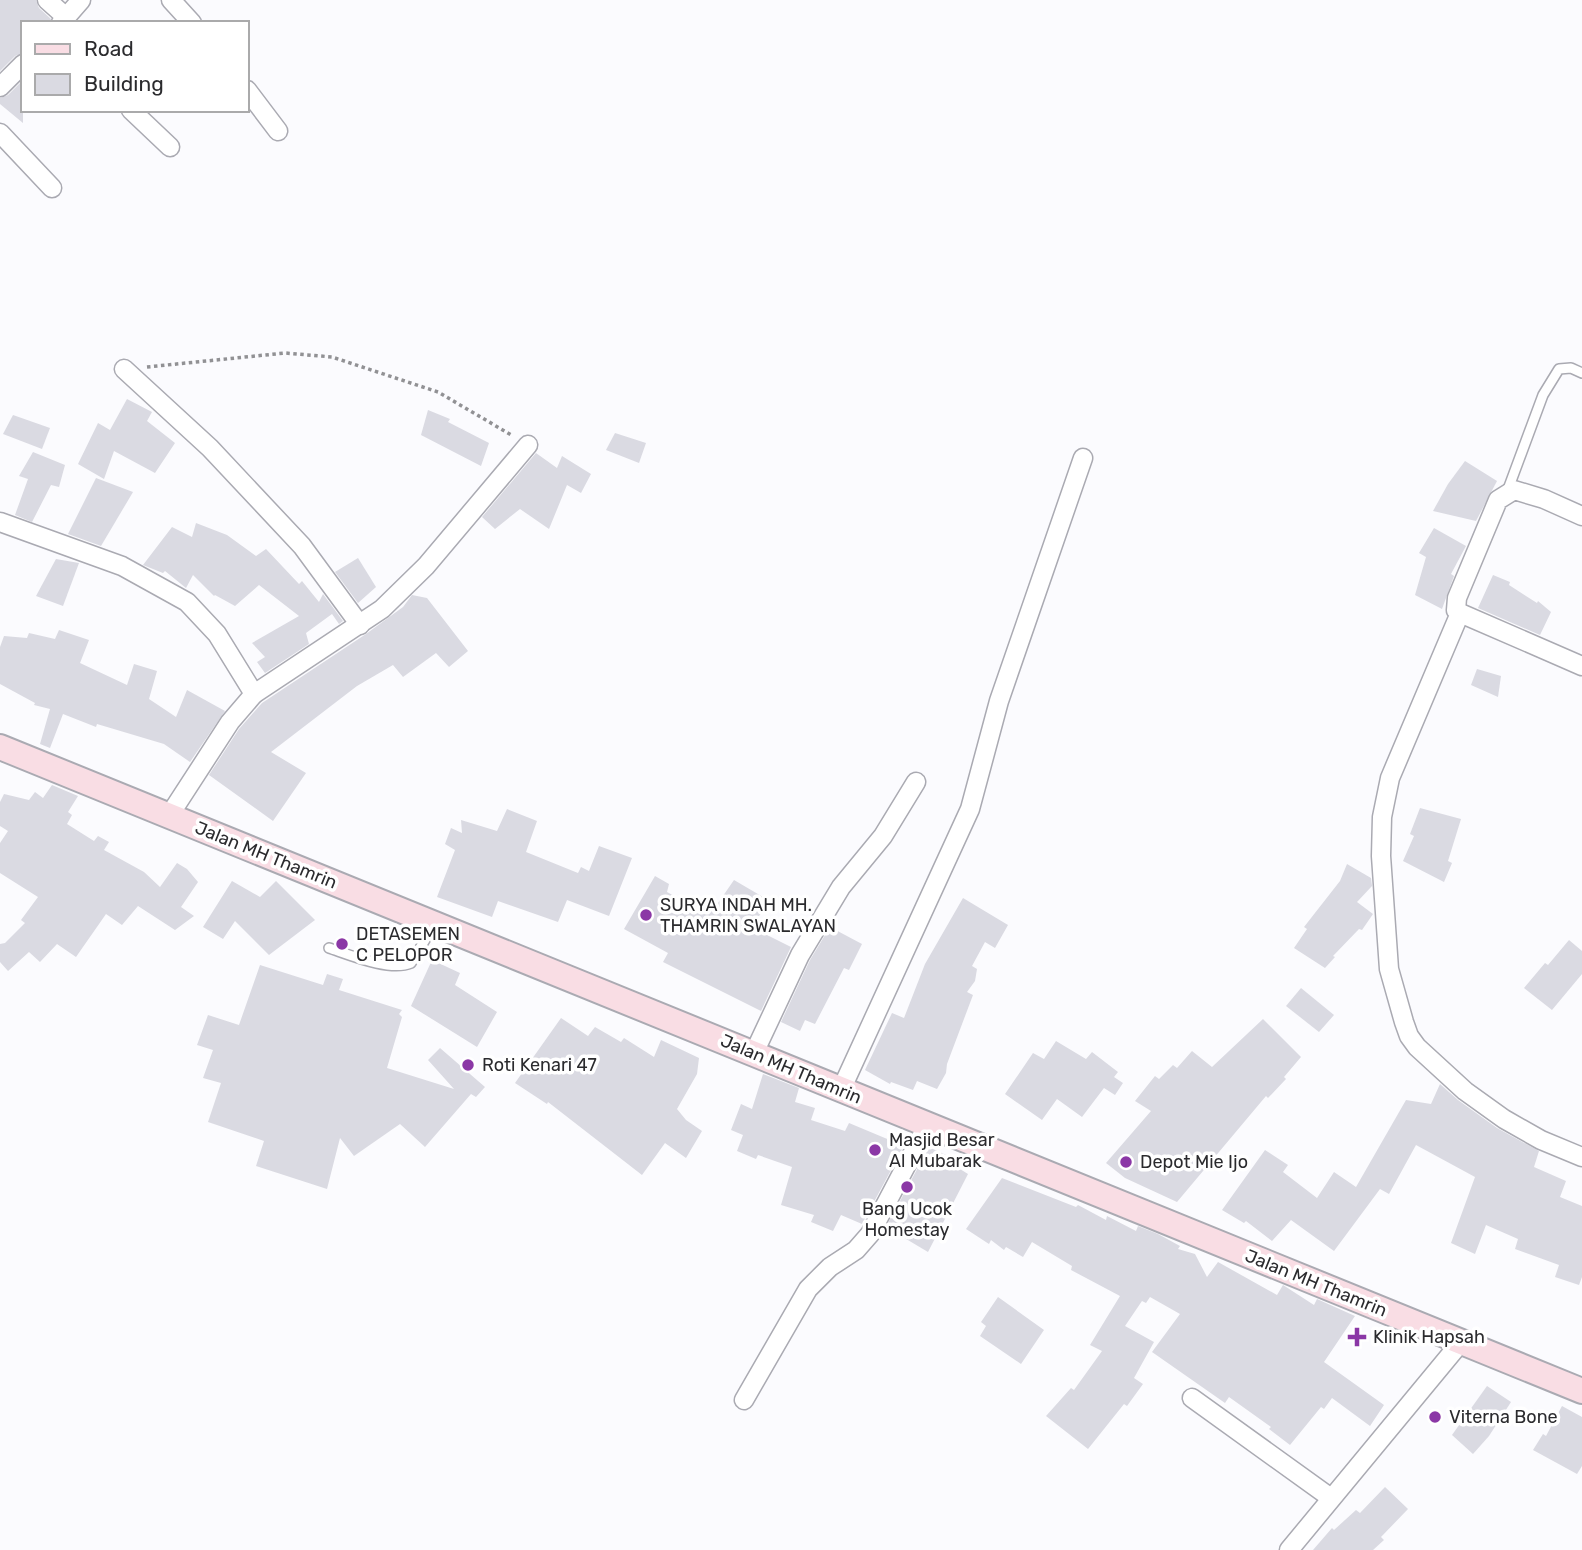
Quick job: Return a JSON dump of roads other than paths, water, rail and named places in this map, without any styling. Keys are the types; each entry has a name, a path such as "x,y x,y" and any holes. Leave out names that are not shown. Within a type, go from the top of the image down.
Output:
{"main road":[{"name":"Jalan MH Thamrin","path":"0,747 1582,1391"}],"street":[{"path":"47,0 63,20 81,0"},
{"path":"171,0 190,21"},
{"path":"248,91 278,131"},
{"path":"133,112 170,147"},
{"path":"0,133 52,188"},
{"path":"124,369 210,448 302,546 360,625"},
{"path":"169,816 230,722 254,694 382,609 426,566 528,445"},
{"path":"841,1090 970,809 999,701 1083,458"},
{"path":"1582,516 1544,499 1514,491 1507,492 1498,500 1460,589 1456,606 1460,613 1582,666"},
{"path":"0,522 122,566 187,603 217,634 254,694"},
{"path":"1460,613 1390,778 1382,817 1381,856 1390,969 1409,1036 1417,1047 1465,1091 1504,1119 1541,1140 1582,1157"},
{"path":"754,1053 800,955 841,887 883,836 916,782"},
{"path":"744,1400 808,1289 830,1267 856,1250 870,1234 926,1126"},
{"path":"1289,1550 1461,1342"},
{"path":"1192,1398 1331,1498"}],"lane":[{"path":"1507,492 1543,395 1559,369 1570,368 1582,373"},
{"path":"329,948 374,962 404,966 411,963 435,923"}],"place":[{"name":"SURYA INDAH MH. THAMRIN SWALAYAN","path":"646,915"},
{"name":"DETASEMEN C PELOPOR","path":"342,944"},
{"name":"Roti Kenari 47","path":"468,1065"},
{"name":"Masjid Besar Al Mubarak","path":"875,1150"},
{"name":"Depot Mie Ijo","path":"1126,1162"},
{"name":"Bang Ucok Homestay","path":"907,1187"},
{"name":"Klinik Hapsah","path":"1357,1337"},
{"name":"Viterna Bone","path":"1435,1417"}]}
